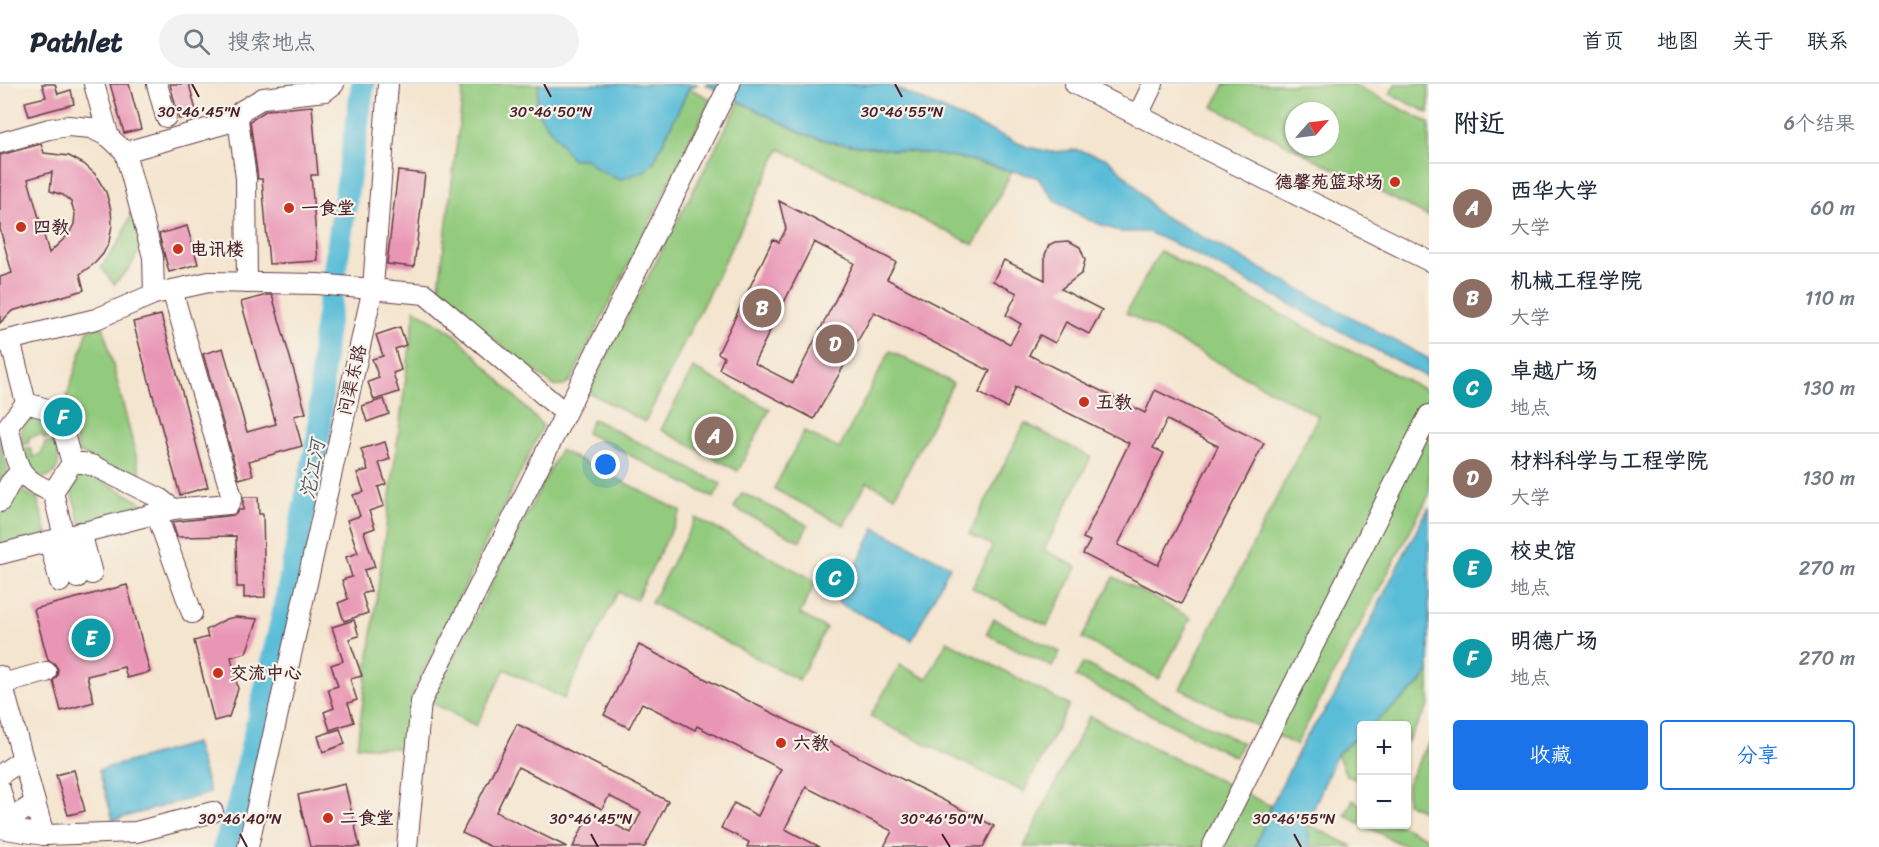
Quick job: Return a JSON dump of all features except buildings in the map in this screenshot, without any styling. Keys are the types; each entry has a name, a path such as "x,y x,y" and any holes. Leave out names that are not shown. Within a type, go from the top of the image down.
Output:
{"street":[{"path":"94,84 109,137"},
{"path":"158,84 166,117"},
{"path":"247,283 246,178 238,120 241,111 263,98 325,91 334,84"},
{"name":"问渠东路","path":"248,847 370,288 388,84"},
{"path":"407,847 421,702 730,84"},
{"path":"1075,84 1429,261"},
{"path":"1133,112 1140,84"},
{"path":"1133,112 1153,84"},
{"path":"124,152 238,120"},
{"path":"0,143 68,126 91,128 109,137 124,152 163,292 232,497 229,504 164,511 0,554"},
{"path":"26,403 5,341 96,319 163,292 209,282 318,284 425,294 565,413"},
{"path":"26,403 58,412 72,463 53,492 76,578 65,537"},
{"path":"26,403 8,426 20,472 34,485 53,492"},
{"path":"1212,847 1429,415"},
{"path":"72,463 83,462 94,466 159,498 192,613"},
{"path":"0,502 10,483 20,472"},
{"path":"44,835 1,680 46,672"},
{"path":"0,775 23,759"},
{"path":"0,789 3,825"},
{"path":"3,825 35,803"},
{"path":"3,825 64,841 136,832 213,812"}],"green space":[{"path":"464,84 539,84 536,110 594,167 653,163 689,88 711,99 571,380 564,386 554,386 438,296"},
{"name":"德馨苑篮球场","path":"1225,84 1353,84 1429,123 1429,217 1309,156 1339,156 1339,102 1285,102 1285,144 1213,107"},
{"path":"1395,84 1429,84 1429,113 1390,94"},
{"path":"740,101 804,134 836,143 956,157 1012,171 974,245 780,149 645,422 588,392"},
{"path":"133,210 142,246 129,269 114,284 101,267 120,241"},
{"path":"1160,251 1429,392 1429,495 1296,745 1180,689 1318,416 1126,313"},
{"path":"415,309 456,335 543,426 413,692 409,749 357,746"},
{"path":"103,326 144,487 79,452 65,402 88,330"},
{"path":"890,351 953,383 895,496 867,482 844,525 774,489 804,431 839,449"},
{"path":"693,368 770,409 738,471 661,430"},
{"path":"37,418 48,424 54,436 44,439 42,434 28,438 29,443 23,445 21,435 23,427"},
{"path":"593,419 721,484 714,498 586,433"},
{"path":"1025,423 1091,457 1044,550 1077,567 1047,626 972,588 993,546 969,534"},
{"path":"0,434 8,472 0,487"},
{"path":"55,442 58,466 52,474 40,477 28,466 24,450 30,448 33,457 41,454 45,443"},
{"path":"560,450 681,511 636,600 618,592 564,699 505,669 476,726 431,702"},
{"path":"85,470 150,508 81,525 71,491"},
{"path":"14,487 37,498 47,534 0,546 0,515"},
{"path":"742,493 808,525 800,541 734,508"},
{"path":"696,518 816,581 800,614 826,628 799,680 651,603"},
{"path":"1114,577 1191,618 1159,679 1082,638"},
{"path":"994,619 1060,652 1052,667 986,634"},
{"path":"947,641 1069,705 1024,792 870,717 900,665 927,679"},
{"path":"1083,663 1242,743 1235,757 1076,677"},
{"path":"1429,672 1429,705 1411,735 1411,721 1377,721 1418,686"},
{"path":"1089,716 1271,806 1255,847 1024,847"},
{"path":"1357,737 1357,780 1346,775 1337,754"},
{"path":"1429,742 1429,814 1411,805 1411,776"},
{"path":"1353,800 1357,802 1357,822 1345,815"},
{"path":"1307,824 1354,847 1311,847"},
{"path":"1371,829 1408,829 1429,839 1427,847 1407,847"}],"water":[{"path":"539,84 698,84 689,88 653,163 644,171 619,180 594,167 586,159 572,159 536,110"},
{"path":"705,84 886,84 1027,147 1051,152 1077,150 1108,159 1135,185 1156,212 1429,359 1429,378 1182,247 1148,232 1121,232 1086,219 1054,199 1037,177 956,157 836,143 804,134"},
{"path":"1429,507 1429,672 1418,686 1376,721 1357,721 1357,737 1337,754 1307,824 1311,847 1255,847 1271,806 1305,739 1334,698 1395,571"},
{"path":"875,528 950,566 912,640 838,603"},
{"path":"195,743 210,793 113,820 99,770"}],"waterway":[{"name":"沱江河","path":"225,847 238,807 285,608 319,434 324,342 363,84"}],"place":[{"name":"德馨苑篮球场","path":"1395,182"},
{"name":"一食堂","path":"289,208"},
{"name":"四教","path":"21,227"},
{"name":"电讯楼","path":"178,249"},
{"name":"机械工程学院","path":"762,308"},
{"name":"材料科学与工程学院","path":"835,344"},
{"name":"五教","path":"1084,402"},
{"name":"明德广场","path":"63,417"},
{"name":"西华大学","path":"714,436"},
{"name":"卓越广场","path":"835,578"},
{"name":"校史馆","path":"91,638"},
{"name":"交流中心","path":"218,673"},
{"name":"六教","path":"781,743"},
{"name":"二食堂","path":"328,818"}]}
